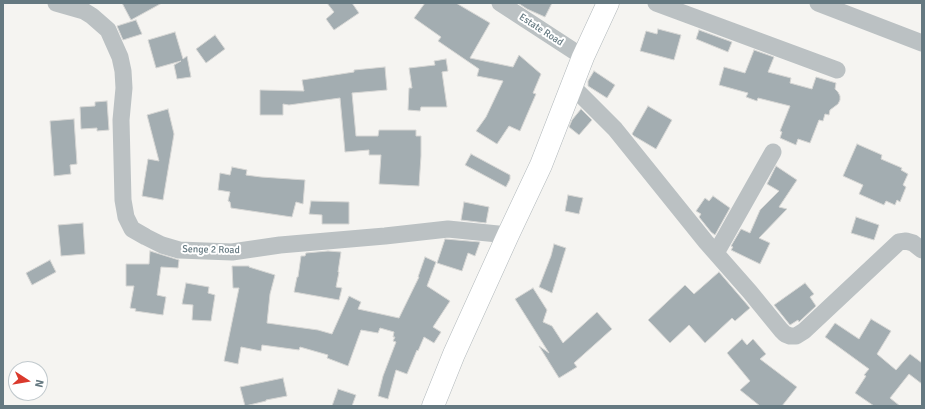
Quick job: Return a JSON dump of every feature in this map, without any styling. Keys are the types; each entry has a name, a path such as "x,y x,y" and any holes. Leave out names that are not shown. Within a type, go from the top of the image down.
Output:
{"street":[{"name":"Senge 2 Road","path":"56,3 84,11 92,16 108,30 120,57 124,88 122,120 123,200 126,217 132,228 146,237 162,245 179,250 232,252 280,245 448,229 508,235"},
{"name":"Estate Road","path":"500,3 583,57"},
{"path":"433,406 454,354 541,165 583,57 608,3"},
{"path":"656,3 837,70"},
{"path":"818,3 922,44"},
{"path":"572,86 615,129 716,253 785,334 796,336 804,331 899,242 906,241 913,243 922,250"},
{"path":"716,253 773,152"}],"building":[{"path":"122,3 162,3 131,20"},
{"path":"327,3 352,3 359,13 334,30 326,19 334,12"},
{"path":"425,3 456,3 490,23 470,58 513,67 519,55 541,74 533,93 536,94 520,131 509,126 497,144 476,131 486,117 503,81 477,76 479,69 438,41 441,37 414,18"},
{"path":"518,3 552,3 545,17"},
{"path":"136,20 142,34 123,40 117,26"},
{"path":"658,29 681,35 674,60 640,51 646,31 657,34"},
{"path":"699,30 732,42 728,52 696,39"},
{"path":"175,32 183,59 187,56 191,77 177,79 174,65 181,61 156,68 148,40"},
{"path":"215,35 225,49 206,63 196,49"},
{"path":"754,50 774,57 768,72 791,78 790,83 812,89 816,77 836,83 835,89 840,96 840,100 838,104 830,110 829,115 825,114 823,121 819,120 810,143 798,139 796,145 780,138 782,132 780,131 790,106 758,98 757,101 746,97 748,93 719,85 724,67 745,73"},
{"path":"446,59 448,71 442,72 447,107 421,107 420,111 408,110 409,88 412,88 409,68 435,65 434,61"},
{"path":"385,67 387,90 352,93 356,136 378,136 379,130 416,130 416,136 421,136 419,186 379,184 381,155 369,155 369,150 345,152 340,98 289,105 283,104 283,115 260,115 260,90 304,91 302,80 354,72 354,70"},
{"path":"594,71 615,85 607,98 588,86 588,81"},
{"path":"107,101 109,130 97,131 97,128 81,129 80,107 95,106 95,102"},
{"path":"648,106 672,120 656,149 632,134"},
{"path":"168,109 174,134 163,200 142,196 148,159 159,161 147,115"},
{"path":"581,109 592,120 579,135 569,127 572,120"},
{"path":"74,119 77,164 70,165 71,174 54,176 50,121"},
{"path":"857,144 882,155 881,159 902,168 901,170 908,174 903,185 906,187 900,202 897,200 895,205 886,201 884,205 859,194 863,185 843,176"},
{"path":"471,154 510,175 510,179 506,187 465,165"},
{"path":"776,166 797,180 779,207 787,209 759,238 770,243 760,264 731,250 733,247 731,246 741,229 750,233 760,210 779,191 767,184"},
{"path":"232,167 247,170 246,175 305,180 303,204 296,202 292,217 231,208 230,202 228,201 230,192 218,190 220,173 230,175"},
{"path":"568,195 583,198 579,214 565,211"},
{"path":"713,196 730,208 715,235 699,217 701,214 696,211 705,198 709,201"},
{"path":"311,201 349,202 349,224 322,224 322,215 309,214"},
{"path":"464,202 489,207 486,223 461,220"},
{"path":"856,217 879,225 874,240 851,233"},
{"path":"83,223 85,254 61,256 58,225"},
{"path":"445,239 480,242 475,256 468,253 462,271 437,263"},
{"path":"554,244 566,248 552,293 539,287"},
{"path":"150,251 179,260 178,268 161,267 157,295 166,297 163,315 135,311 136,309 130,308 134,286 126,286 126,264 149,264"},
{"path":"328,251 341,252 336,287 342,288 339,300 294,292 301,256 305,256 306,253"},
{"path":"425,257 436,262 427,286 450,301 433,327 441,332 434,343 424,337 407,374 396,370 388,399 378,396 383,376 396,342 393,341 395,337 393,337 394,332 380,328 378,333 361,330 348,366 327,358 328,355 300,347 299,350 262,345 261,351 241,347 238,364 224,361 239,288 233,288 232,266 249,266 275,275 270,294 267,323 318,330 332,334 349,296 361,302 358,309 399,318 419,277"},
{"path":"50,260 56,272 32,285 26,273"},
{"path":"719,272 750,308 735,321 732,318 705,343 689,325 670,343 648,320 685,285 694,294"},
{"path":"186,283 209,287 208,293 215,295 211,321 192,320 193,305 182,304"},
{"path":"805,283 814,294 810,297 816,306 799,322 798,320 790,325 774,305"},
{"path":"533,288 547,310 543,322 552,326 563,343 597,312 612,329 574,363 577,367 559,378 539,346 549,353 515,299"},
{"path":"871,319 891,331 877,354 896,370 910,354 922,363 922,384 909,374 890,398 900,406 874,406 855,393 866,376 864,375 869,369 825,337 835,323 859,339"},
{"path":"742,339 747,345 753,339 766,354 760,359 797,387 782,406 760,406 740,390 750,381 727,353"},
{"path":"283,378 287,396 245,406 240,387"},
{"path":"338,389 356,395 352,406 332,406"}]}
